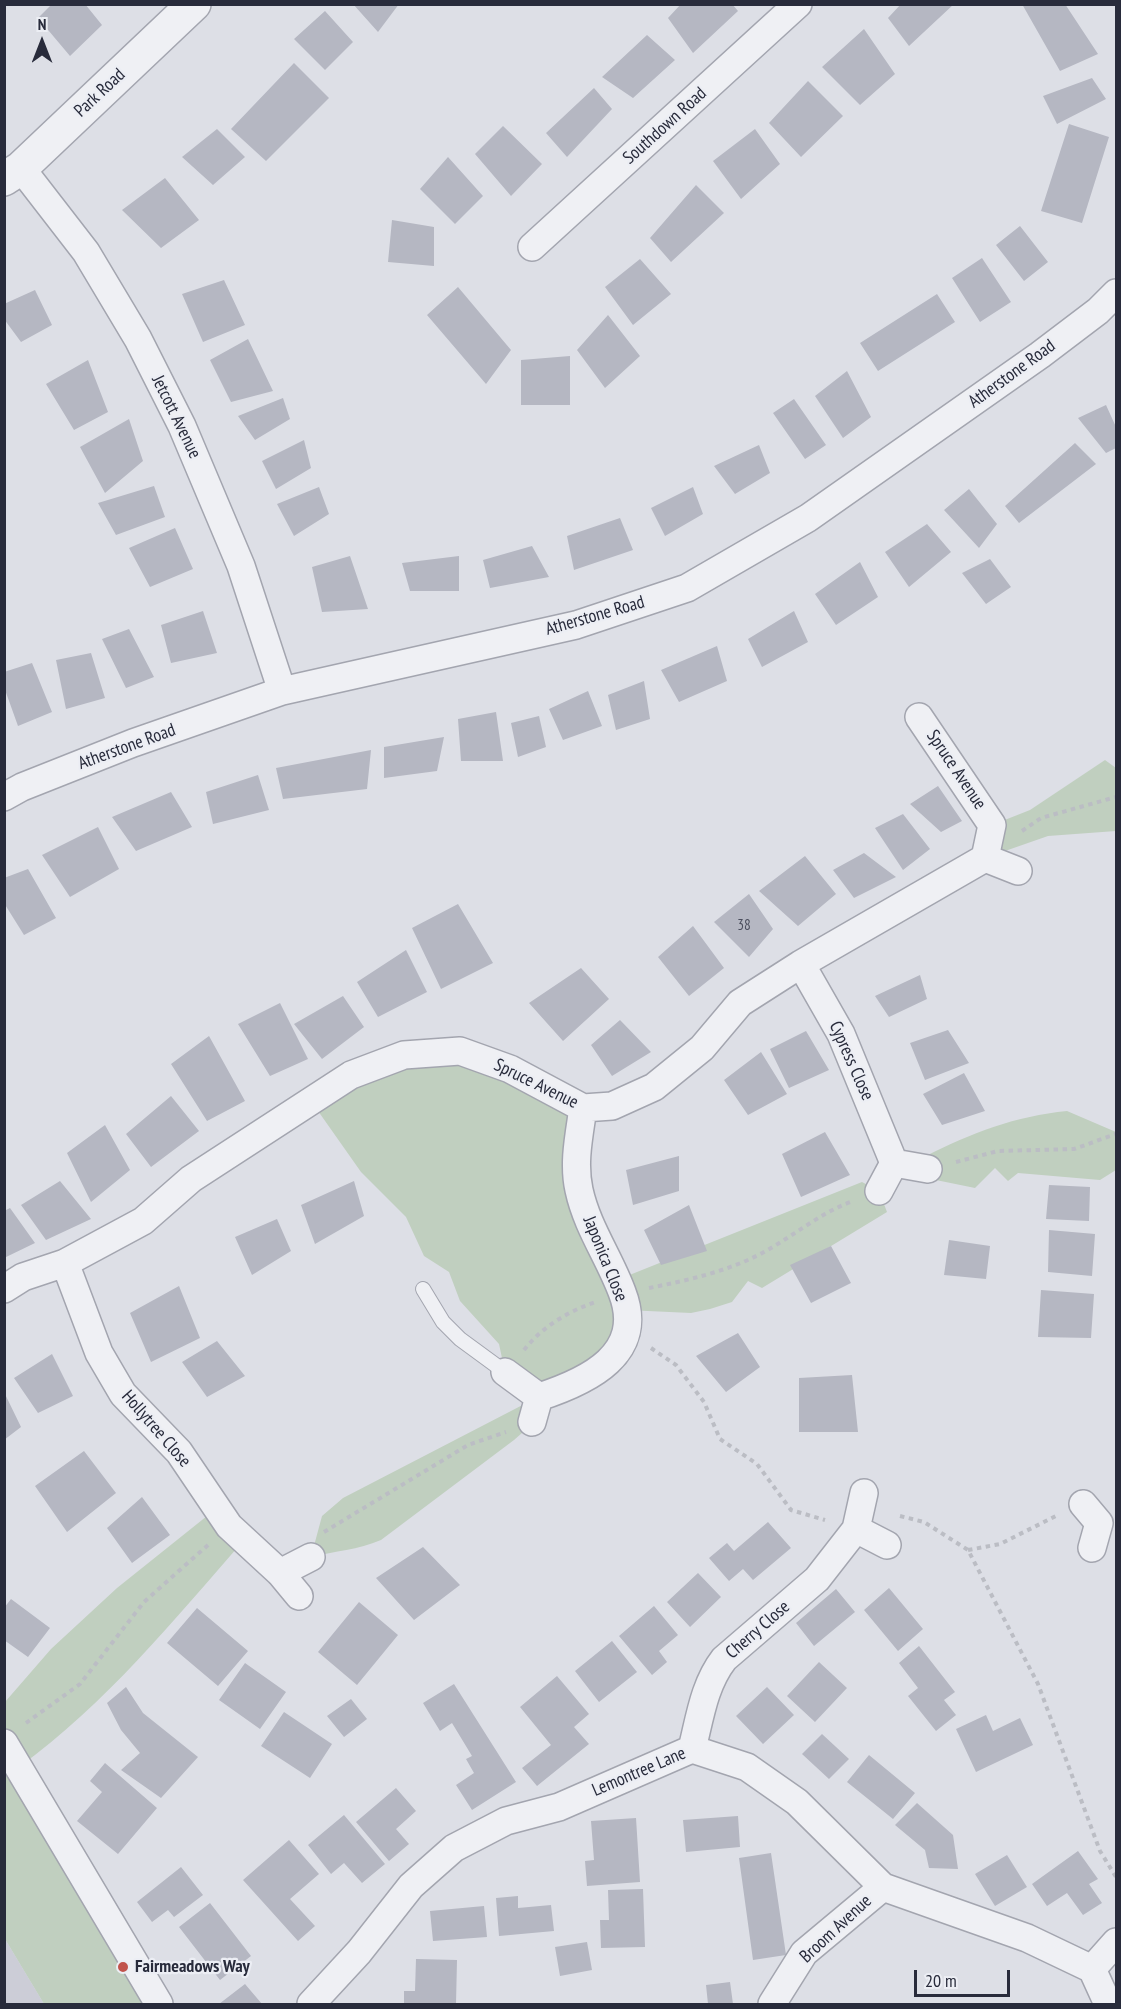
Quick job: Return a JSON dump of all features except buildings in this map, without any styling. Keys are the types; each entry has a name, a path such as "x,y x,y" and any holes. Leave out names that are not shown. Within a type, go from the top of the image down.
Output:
{"street":[{"name":"Southdown Road","path":"532,247 798,4"},
{"name":"Park Road","path":"13,173 186,7"},
{"name":"Jetcott Avenue","path":"13,173 86,252 138,339 182,426 241,566 282,691"},
{"name":"Atherstone Road","path":"4,797 22,787 133,744 282,691 576,625 687,588 808,518 1040,355 1098,311 1116,293"},
{"name":"Spruce Avenue","path":"4,1289 23,1277 65,1263 143,1221 191,1179 351,1076 404,1054 460,1051 510,1069 583,1108 612,1106 654,1087 702,1048 740,1004 801,964 985,858 992,825 919,717"},
{"path":"985,858 1018,871"},
{"name":"Cypress Close","path":"801,964 842,1034 894,1163"},
{"name":"Japonica Close","path":"583,1108 576,1152 579,1190 593,1233 623,1294 628,1333"},
{"path":"879,1191 894,1163 928,1169"},
{"name":"Hollytree Close","path":"65,1263 99,1353 123,1394 180,1452 229,1526 280,1573 299,1596"},
{"path":"506,1372 535,1410 577,1385 619,1352 628,1333"},
{"name":"Cherry Close","path":"692,1749 707,1688 714,1672 724,1659 817,1579 856,1529 864,1493"},
{"path":"856,1529 887,1545"},
{"path":"280,1573 311,1557"},
{"path":"14,1734 159,2004"},
{"name":"Lemontree Lane","path":"311,2004 359,1952 411,1886 454,1848 506,1821 559,1807 692,1749 747,1767 797,1802 883,1887 1027,1938 1092,1969"},
{"name":"Broom Avenue","path":"772,2004 804,1953 883,1887"},
{"path":"1108,2004 1092,1969 1116,1941"}],"lane":[{"path":"423,1289 443,1322 460,1339 506,1372"}],"path":[{"path":"985,858 1041,818 1116,797"},
{"path":"928,1169 998,1151 1074,1149 1116,1134"},
{"path":"506,1372 537,1334 578,1308 623,1294 703,1277 763,1252 832,1208 879,1191"},
{"path":"628,1333 676,1365 704,1402 720,1439 757,1464 791,1509 856,1529 895,1514 924,1522 968,1550 1038,1684 1100,1851 1116,1877"},
{"path":"311,1557 323,1532 468,1445 535,1410"},
{"path":"968,1550 1097,1524"},
{"path":"14,1734 80,1684 144,1602 229,1526"}],"shaded area":[{"path":"5,1939 44,2004 5,2004"}],"green space":[{"path":"1105,760 1116,768 1116,831 1048,836 985,858 992,825 1030,810"},
{"path":"460,1051 583,1108 576,1152 617,1280 862,1182 879,1191 887,1212 762,1288 748,1281 732,1302 691,1313 626,1310 628,1333 577,1385 514,1440 381,1540 311,1557 322,1516 343,1498 538,1397 505,1372 499,1344 460,1301 449,1272 424,1256 406,1217 361,1172 311,1101 351,1075"},
{"path":"1067,1111 1116,1132 1116,1170 1100,1180 1018,1173 1008,1181 995,1168 975,1188 931,1179 926,1156 960,1140 1012,1121"},
{"path":"217,1508 244,1540 165,1631 110,1689 51,1742 19,1767 159,2004 44,2004 5,1939 5,1702 51,1649 117,1588"}],"place":[{"name":"Fairmeadows Way","path":"123,1967"}]}
